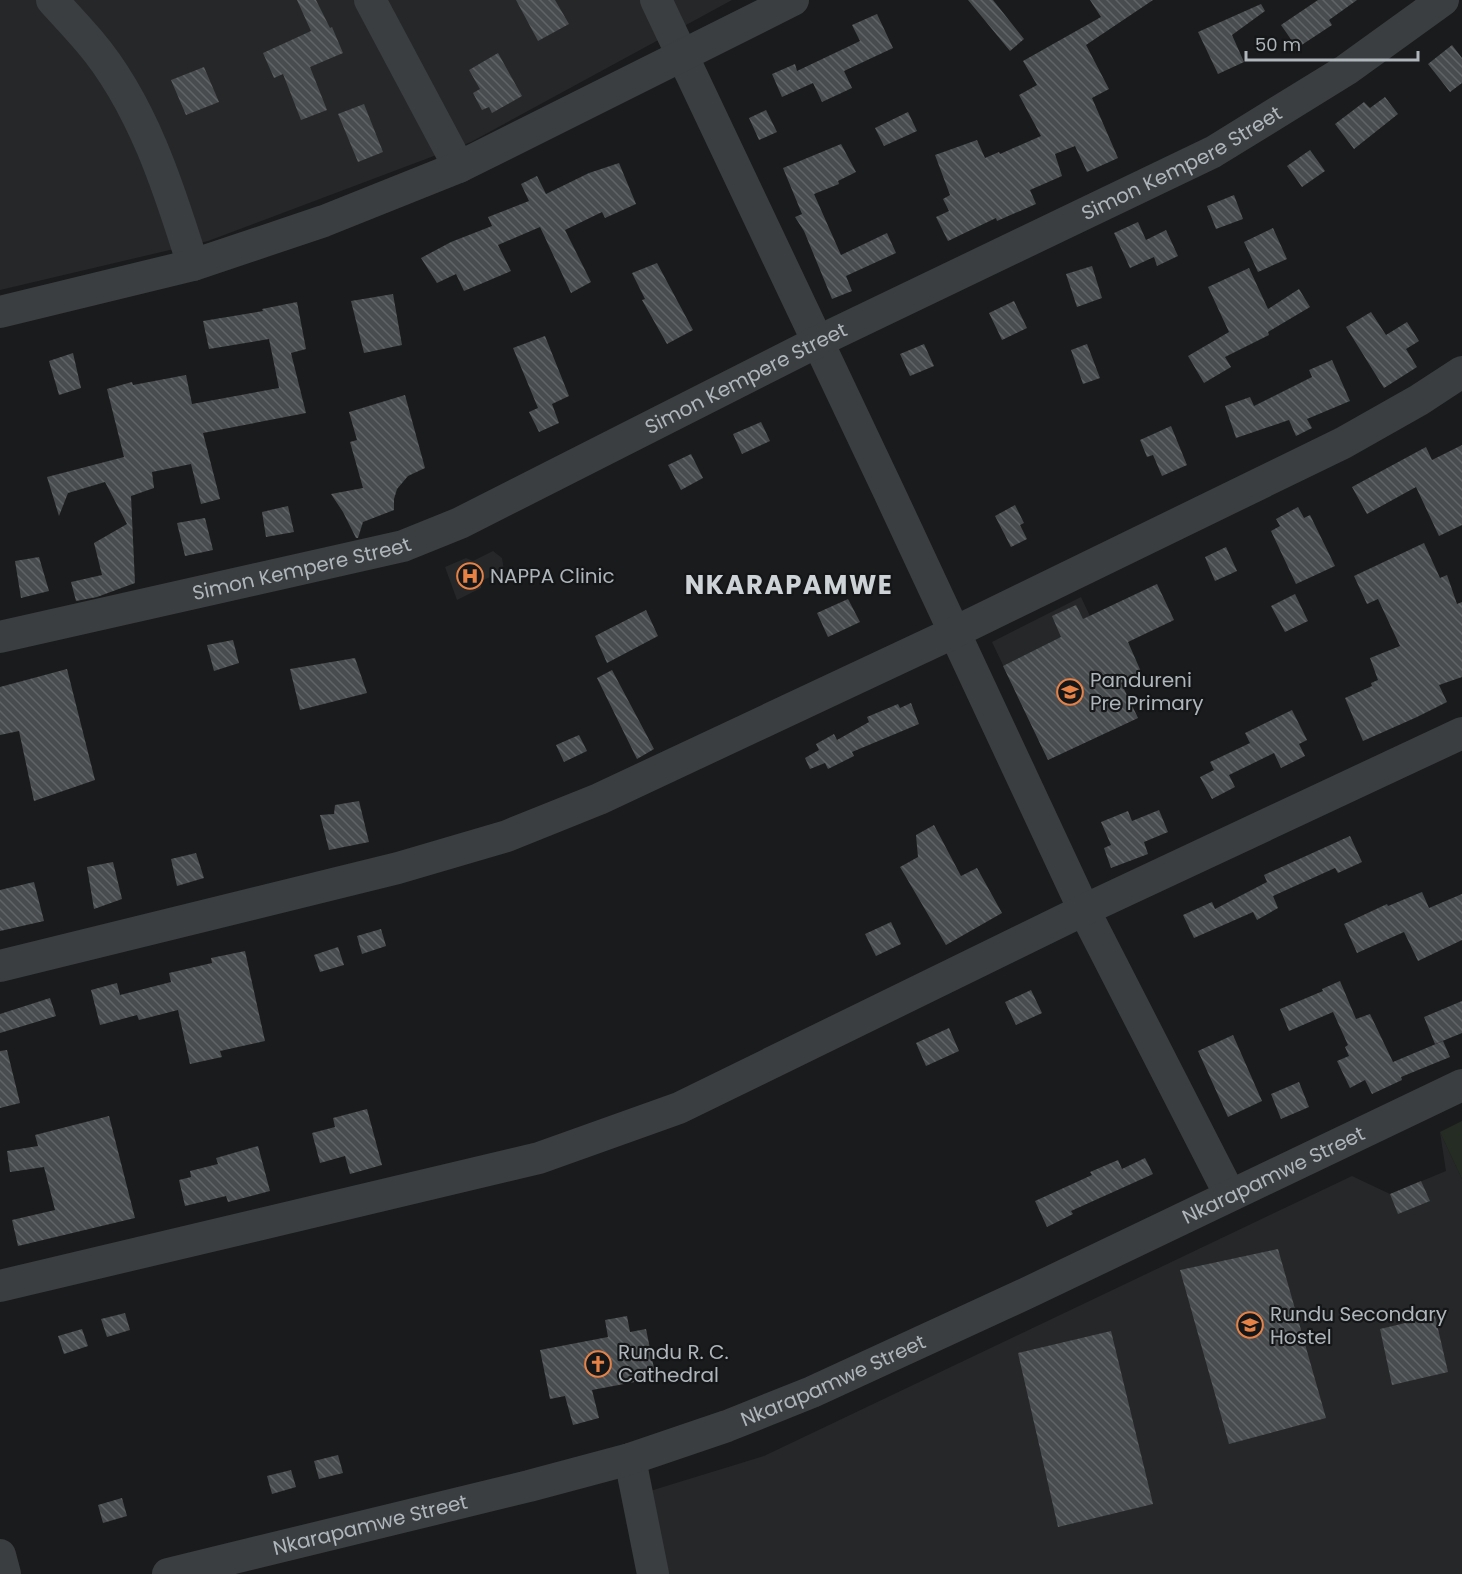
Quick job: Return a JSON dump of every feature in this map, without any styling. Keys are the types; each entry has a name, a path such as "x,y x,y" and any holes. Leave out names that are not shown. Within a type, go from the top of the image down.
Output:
{"street":[{"path":"52,0 90,42 120,85 147,137 168,185 193,265"},
{"path":"370,0 459,167"},
{"path":"656,0 1084,910 1230,1196"},
{"path":"0,312 193,265 324,221 459,167 793,0"},
{"name":"Simon Kempere Street","path":"0,636 403,546 460,523 817,342 1214,152 1346,70 1443,0"},
{"path":"0,966 398,868 507,836 599,799 955,632 1343,443 1419,400 1462,372"},
{"path":"0,1286 539,1158 679,1108 1084,910 1462,733"},
{"name":"Nkarapamwe Street","path":"168,1574 529,1486 630,1459 727,1426 812,1392 1027,1293 1462,1084"},
{"path":"630,1459 653,1574"},
{"path":"0,1555 5,1574"}],"shaded area":[{"path":"0,0 732,0 471,142 208,241 0,290"},
{"name":"NAPPA Clinic","path":"493,551 502,558 504,571 481,581 481,588 457,600 445,567 466,558 473,561"},
{"name":"Pandureni Pre Primary","path":"1081,597 1138,718 1048,760 992,642"},
{"path":"1462,1121 1462,1179 1440,1132"},
{"name":"Rundu Secondary Hostel","path":"1440,1132 1462,1179 1462,1574 668,1574 650,1491 764,1456 1352,1176 1390,1194 1446,1171"}],"building":[{"path":"297,0 316,0 330,28 332,27 343,53 310,67 327,110 301,120 283,74 274,78 263,53 311,31"},
{"path":"516,0 555,0 569,24 538,41"},
{"path":"968,0 993,0 1024,39 1010,51"},
{"path":"1090,0 1153,0 1086,45 1109,89 1092,98 1118,158 1087,172 1075,146 1055,154 1062,176 1030,190 1036,204 997,221 996,218 948,241 936,217 949,211 943,199 950,195 935,155 977,140 985,158 1041,136 1019,95 1037,85 1023,61 1101,17"},
{"path":"1318,0 1357,0 1329,20 1332,25 1297,48 1281,25"},
{"path":"1261,4 1265,11 1232,35 1244,62 1218,74 1198,32"},
{"path":"877,14 893,48 844,71 852,88 822,102 813,83 782,97 772,74 795,64 797,71 860,41 852,25"},
{"path":"1452,45 1462,58 1462,83 1450,92 1428,64"},
{"path":"498,53 522,96 492,113 489,107 482,110 473,93 480,89 469,70"},
{"path":"204,67 219,102 186,115 171,80"},
{"path":"1385,97 1398,114 1354,149 1335,124 1364,102 1370,108"},
{"path":"364,104 383,152 358,162 338,114"},
{"path":"766,110 777,132 759,140 749,118"},
{"path":"908,112 917,131 884,146 875,128"},
{"path":"841,144 856,172 838,181 839,184 814,194 841,255 887,233 896,253 846,276 852,291 832,299 804,231 795,217 802,214 783,168"},
{"path":"1310,150 1325,171 1302,187 1287,166"},
{"path":"619,163 636,204 605,218 602,212 565,230 591,282 571,293 540,227 498,245 511,271 464,291 456,274 437,283 421,258 451,242 492,226 488,217 529,201 521,184 537,176 546,194 589,173"},
{"path":"1234,195 1243,219 1216,229 1207,206"},
{"path":"1138,222 1146,240 1166,230 1178,256 1157,266 1154,257 1130,268 1114,233"},
{"path":"1273,228 1287,259 1258,272 1244,242"},
{"path":"657,263 693,330 667,344 642,300 645,299 632,273"},
{"path":"1092,266 1102,298 1077,307 1066,274"},
{"path":"1249,268 1268,309 1299,289 1310,307 1268,332 1269,335 1225,357 1231,367 1204,383 1188,356 1229,332 1208,287"},
{"path":"393,294 402,345 364,353 351,301"},
{"path":"1014,301 1027,328 1002,340 989,313"},
{"path":"297,302 306,349 291,353 306,413 203,433 220,499 201,504 191,464 152,472 154,488 131,496 135,583 97,597 76,601 71,582 102,575 94,543 127,524 105,482 68,493 59,516 47,477 124,457 107,389 132,382 133,385 186,375 192,404 279,388 269,339 209,349 203,321 263,311 262,309"},
{"path":"1371,312 1386,335 1407,322 1419,341 1406,349 1417,367 1384,388 1346,327"},
{"path":"545,336 569,396 552,404 559,423 539,432 529,412 538,408 513,348"},
{"path":"924,344 934,366 910,376 900,354"},
{"path":"1087,344 1100,378 1083,384 1071,350"},
{"path":"73,353 81,388 59,395 49,361"},
{"path":"1332,360 1350,401 1307,419 1312,428 1296,436 1289,420 1236,438 1225,406 1250,397 1254,406 1312,377 1309,370"},
{"path":"405,395 425,468 408,476 397,489 394,510 363,522 358,538 356,538 331,494 363,488 350,442 357,440 349,412"},
{"path":"761,422 770,441 742,454 733,434"},
{"path":"1171,426 1187,465 1162,476 1153,455 1147,457 1140,440"},
{"path":"1462,445 1462,525 1439,536 1416,487 1367,514 1352,487 1426,447 1432,460"},
{"path":"691,454 703,478 681,490 668,465"},
{"path":"1015,505 1024,523 1020,525 1027,539 1011,547 995,516"},
{"path":"288,506 294,532 266,537 262,512"},
{"path":"1298,507 1304,518 1310,515 1335,566 1296,584 1271,531 1280,526 1276,519"},
{"path":"205,518 213,550 185,556 177,523"},
{"path":"1424,543 1440,578 1447,575 1457,604 1462,602 1462,677 1439,685 1447,702 1363,741 1345,698 1372,686 1371,683 1378,680 1370,658 1400,646 1378,599 1367,604 1354,576"},
{"path":"1226,547 1237,571 1215,581 1205,557"},
{"path":"39,557 49,591 21,598 15,561"},
{"name":"Pandureni Pre Primary","path":"1157,584 1174,620 1128,642 1142,674 1121,683 1138,718 1048,760 1003,666 1061,637 1052,616 1076,605 1083,619"},
{"path":"1295,594 1308,621 1285,632 1271,606"},
{"path":"848,599 860,622 828,637 817,613"},
{"path":"646,610 658,636 607,663 595,636"},
{"path":"233,640 239,663 214,671 207,645"},
{"path":"355,658 367,693 300,710 290,669"},
{"path":"67,669 95,780 34,801 19,731 0,735 0,687"},
{"path":"612,670 654,749 637,759 597,678"},
{"path":"911,703 919,724 852,752 854,756 828,769 825,763 810,769 805,758 819,750 816,744 834,734 837,740 869,722 867,717 898,704 900,708"},
{"path":"1292,710 1307,740 1299,744 1305,756 1281,768 1274,753 1229,775 1235,787 1212,799 1200,777 1214,770 1210,762 1250,743 1245,733"},
{"path":"579,735 587,751 564,762 556,745"},
{"path":"359,801 369,842 329,850 320,815 334,814 335,805"},
{"path":"1159,810 1168,832 1144,842 1148,854 1111,868 1104,848 1111,845 1101,822 1128,811 1132,821"},
{"path":"934,825 961,876 977,868 1002,913 946,945 900,867 918,857 916,835"},
{"path":"1350,836 1362,862 1338,873 1335,868 1273,896 1278,908 1257,920 1253,912 1194,938 1183,915 1212,902 1215,909 1267,882 1264,875"},
{"path":"196,853 204,878 177,886 171,859"},
{"path":"113,862 122,899 94,909 87,867"},
{"path":"34,882 44,921 0,931 0,890"},
{"path":"1422,892 1429,908 1462,894 1462,940 1418,961 1404,932 1357,953 1344,924 1387,904 1388,906"},
{"path":"891,922 901,944 876,956 865,934"},
{"path":"381,929 386,946 362,954 357,936"},
{"path":"338,947 344,965 320,972 314,955"},
{"path":"245,951 265,1041 220,1051 222,1057 190,1064 178,1010 139,1020 137,1015 100,1025 91,990 117,983 120,995 171,982 169,973 212,963 211,958"},
{"path":"1340,981 1356,1019 1370,1014 1393,1062 1443,1041 1450,1057 1401,1077 1402,1080 1372,1094 1365,1080 1350,1088 1337,1061 1349,1056 1345,1047 1348,1045 1333,1012 1289,1031 1280,1009 1323,991 1322,989"},
{"path":"1031,990 1042,1013 1016,1025 1005,1002"},
{"path":"50,998 56,1016 0,1033 0,1014"},
{"path":"1462,1001 1462,1033 1435,1044 1424,1017"},
{"path":"949,1028 959,1051 926,1066 916,1043"},
{"path":"1233,1035 1262,1101 1228,1117 1198,1051"},
{"path":"7,1050 20,1103 0,1108 0,1051"},
{"path":"1299,1082 1309,1107 1281,1119 1271,1094"},
{"path":"367,1109 382,1165 350,1174 345,1156 320,1163 312,1133 335,1127 333,1118"},
{"path":"109,1116 135,1218 18,1246 12,1220 55,1210 44,1167 10,1172 7,1151 38,1146 35,1135"},
{"path":"258,1146 270,1191 228,1202 226,1196 185,1206 179,1180 191,1177 190,1171 218,1164 216,1158"},
{"path":"1145,1158 1153,1174 1071,1211 1073,1214 1047,1227 1035,1201 1092,1175 1090,1172 1118,1160 1122,1169"},
{"path":"1421,1181 1430,1201 1398,1214 1390,1194"},
{"path":"1278,1249 1326,1418 1229,1444 1180,1270"},
{"path":"125,1313 130,1330 107,1337 101,1319"},
{"name":"Rundu R. C. Cathedral","path":"627,1316 630,1332 646,1329 656,1378 592,1390 599,1418 573,1425 565,1396 550,1399 540,1350 608,1337 605,1320"},
{"path":"1435,1316 1448,1372 1392,1385 1380,1329"},
{"path":"82,1329 88,1346 64,1354 58,1336"},
{"path":"1111,1331 1153,1504 1058,1527 1018,1353"},
{"path":"338,1455 343,1473 319,1479 314,1461"},
{"path":"291,1470 296,1487 272,1494 267,1476"},
{"path":"122,1498 127,1516 103,1523 98,1505"}],"place":[{"name":"NAPPA Clinic","path":"470,576"},
{"name":"Pandureni Pre Primary","path":"1070,692"},
{"name":"Rundu Secondary Hostel","path":"1250,1325"},
{"name":"Rundu R. C. Cathedral","path":"598,1364"}],"district":[{"name":"NKARAPAMWE","path":"789,585"}]}
